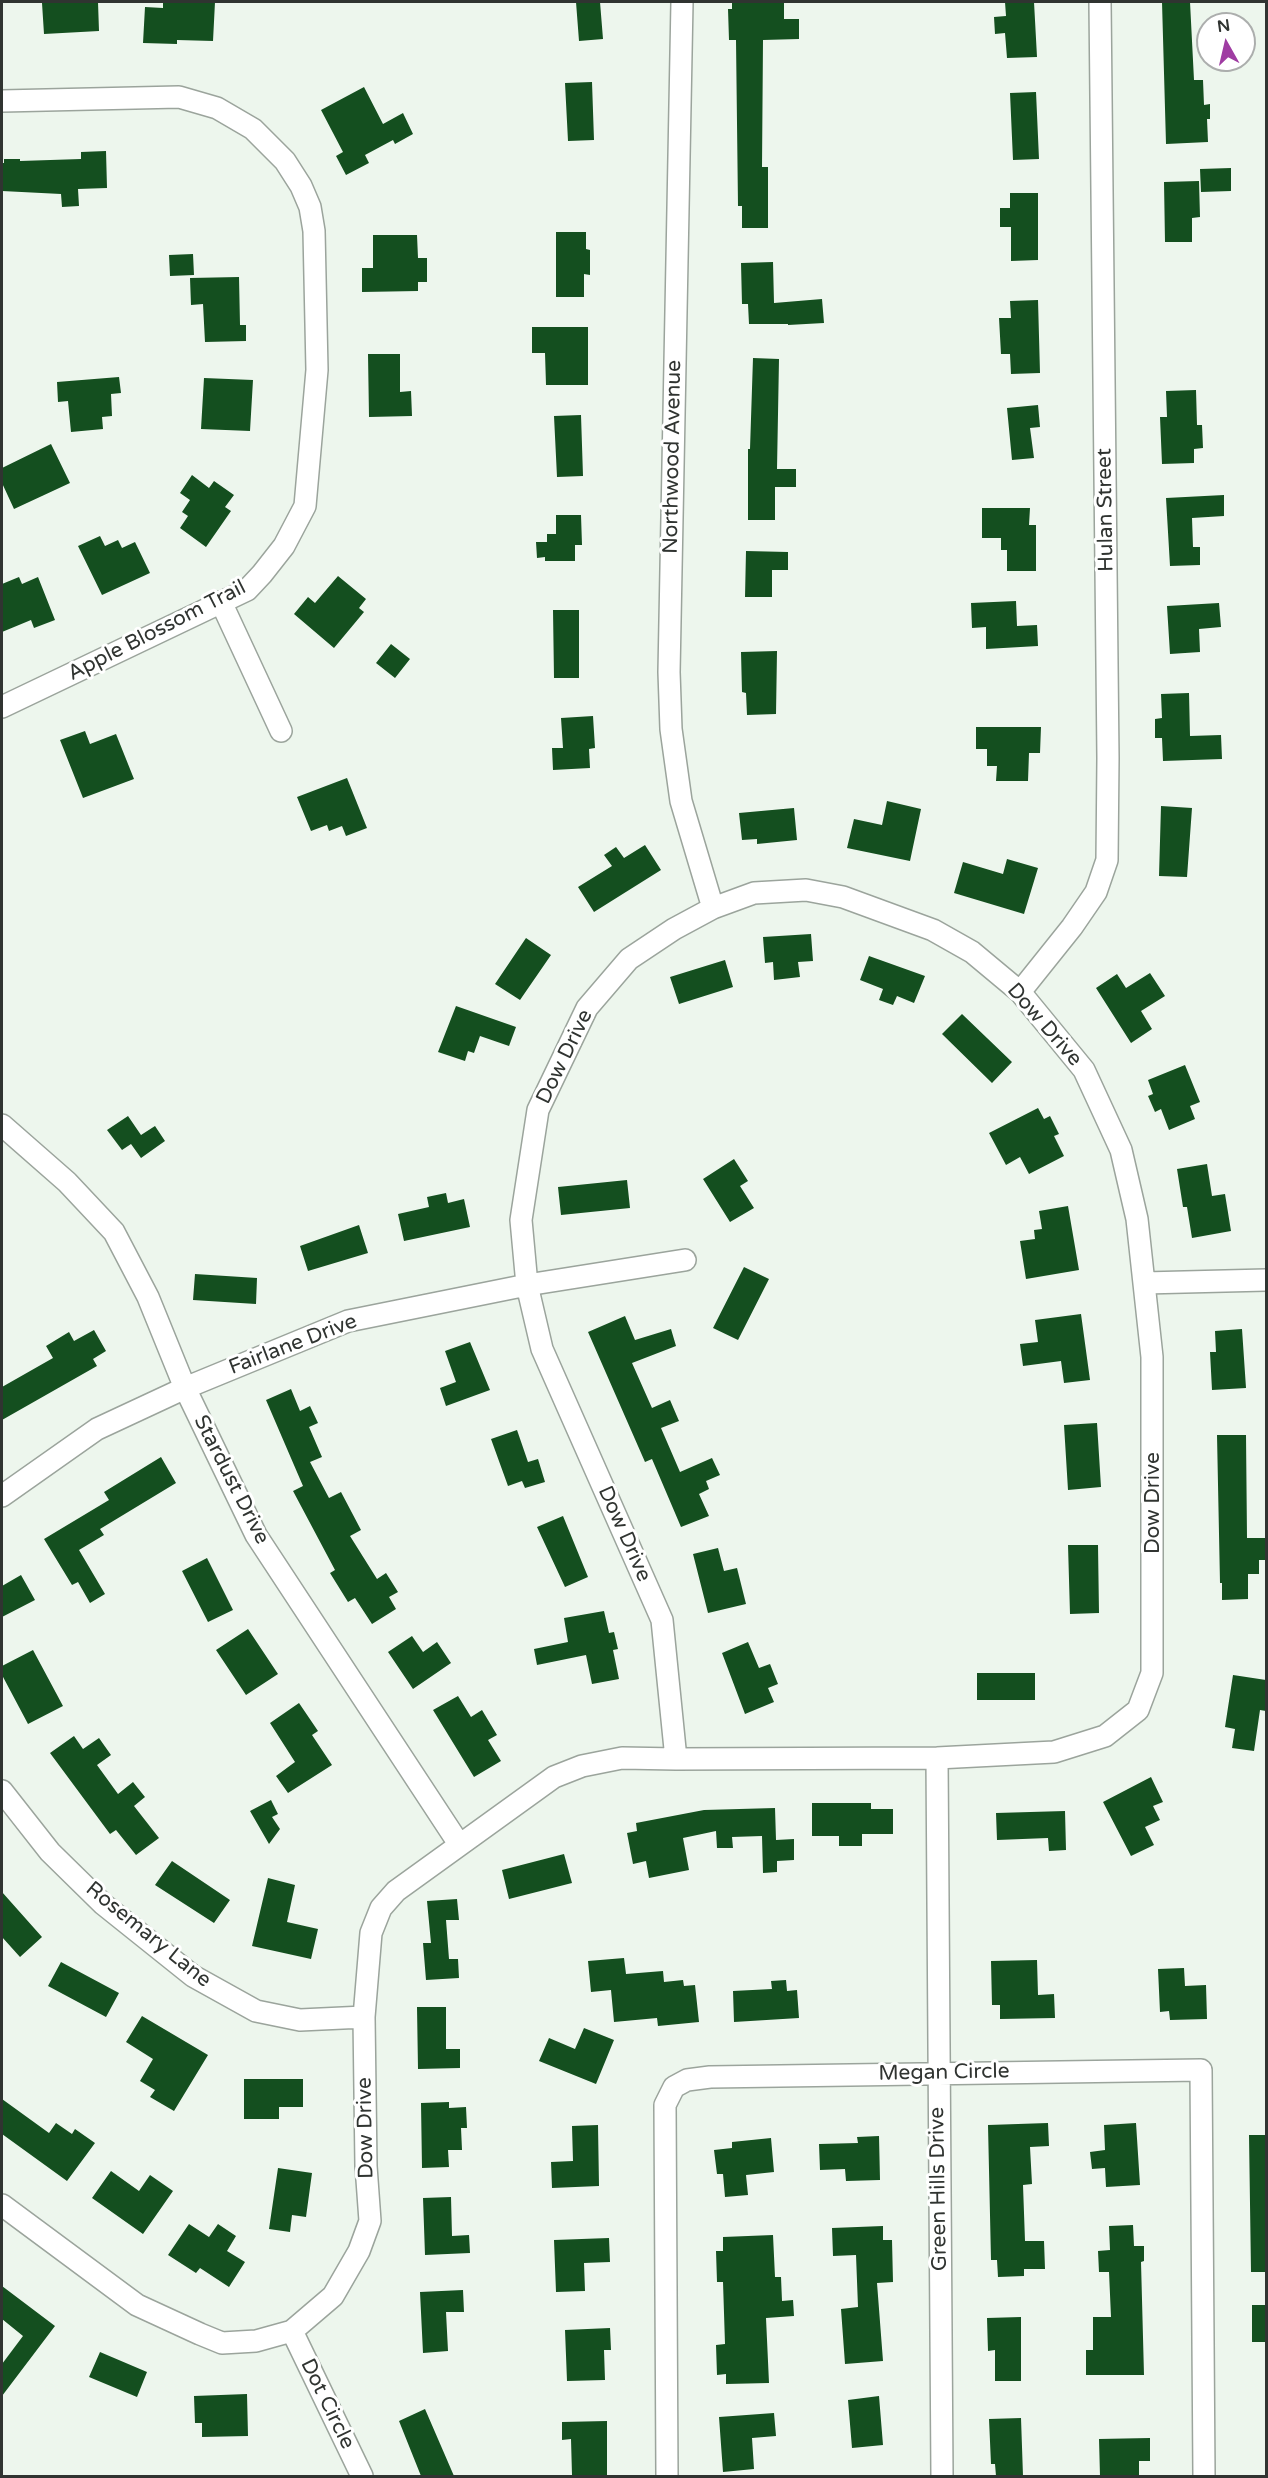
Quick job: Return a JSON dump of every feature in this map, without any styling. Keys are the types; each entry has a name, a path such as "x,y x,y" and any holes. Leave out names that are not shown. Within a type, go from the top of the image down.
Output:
{"street":[{"name":"Northwood Avenue","path":"682,2 669,672 671,729 681,801 713,908"},
{"name":"Hulan Street","path":"1020,992 1072,927 1096,892 1107,860 1108,758 1100,2"},
{"name":"Apple Blossom Trail","path":"2,101 179,97 217,108 253,129 285,161 301,186 310,207 314,231 317,370 305,506 284,546 262,574 247,590 2,707"},
{"path":"221,602 280,730"},
{"name":"Dow Drive","path":"2,2205 137,2305 200,2334 222,2343 256,2342 292,2331 333,2296 359,2251 370,2221 366,2166 364,2017 371,1933 381,1908 396,1891 459,1844 554,1777 582,1766 622,1758 676,1759 937,1758 1054,1752 1106,1736 1138,1710 1152,1673 1154,1631 1152,1357 1137,1219 1121,1150 1084,1071 1020,992 972,952 933,930 843,897 806,890 754,893 713,908 674,929 629,959 587,1008 538,1110 521,1220 527,1285 542,1349 662,1620 676,1759"},
{"name":"Stardust Drive","path":"2,1125 67,1182 114,1232 148,1298 184,1388 256,1535 459,1844"},
{"name":"Fairlane Drive","path":"2,1496 97,1429 184,1388 348,1321 527,1285 685,1260"},
{"path":"1144,1283 1266,1280"},
{"name":"Green Hills Drive","path":"937,1758 942,2476"},
{"name":"Rosemary Lane","path":"2,1791 50,1852 95,1896 193,1976 255,2012 300,2020 364,2017"},
{"name":"Megan Circle","path":"667,2476 665,2105 674,2087 687,2080 710,2077 1201,2070 1204,2476"},
{"name":"Dot Circle","path":"292,2331 362,2476"}],"building":[{"path":"98,2 99,31 44,34 42,3"},
{"path":"163,2 215,2 213,41 177,40 177,44 143,43 145,7 163,8"},
{"path":"576,2 600,2 603,39 579,41"},
{"path":"732,2 784,2 784,19 799,19 799,39 763,40 762,167 768,167 768,228 742,228 742,206 738,206 736,40 729,40 728,9 732,9"},
{"path":"1005,2 1034,2 1037,57 1007,58 1005,33 995,34 994,17 1006,16"},
{"path":"1162,2 1190,2 1194,80 1203,80 1204,105 1210,104 1210,119 1207,119 1208,142 1166,144"},
{"path":"592,82 594,140 568,141 565,83"},
{"path":"364,87 383,124 403,113 413,134 395,144 393,140 365,155 369,163 346,175 336,156 343,152 321,110"},
{"path":"1036,92 1039,159 1013,160 1010,93"},
{"path":"106,151 107,188 78,189 79,206 62,207 61,194 2,191 4,159 20,159 20,161 81,159 81,152"},
{"path":"1231,168 1231,191 1201,192 1200,169"},
{"path":"1199,181 1200,217 1192,218 1192,242 1165,242 1164,182"},
{"path":"1010,193 1038,193 1038,260 1011,261 1011,227 1000,227 1000,208 1010,208"},
{"path":"556,232 586,232 586,249 590,250 590,275 584,274 584,297 556,297"},
{"path":"373,235 417,235 418,258 427,258 427,282 418,282 418,291 362,292 362,268 373,268"},
{"path":"193,254 194,275 170,276 169,255"},
{"path":"773,262 774,303 822,299 824,323 749,324 748,304 742,304 741,263"},
{"path":"239,277 240,325 246,325 246,341 205,342 203,304 191,305 190,278"},
{"path":"1038,300 1040,373 1011,374 1010,354 1001,354 999,318 1011,318 1010,301"},
{"path":"532,327 588,327 588,385 546,385 545,353 532,353"},
{"path":"368,354 400,354 400,392 411,391 412,416 369,417"},
{"path":"753,358 779,359 777,469 796,469 796,487 775,487 775,520 748,520 748,449 750,449"},
{"path":"119,377 121,393 111,394 112,416 102,417 103,429 71,432 68,401 58,402 57,382"},
{"path":"204,378 253,380 250,431 201,429"},
{"path":"1196,390 1197,425 1202,425 1203,448 1194,449 1194,463 1162,464 1160,417 1167,417 1166,391"},
{"path":"1038,405 1040,427 1030,428 1034,458 1012,460 1007,408"},
{"path":"581,415 583,476 557,477 554,416"},
{"path":"51,444 70,483 14,509 2,483 2,468"},
{"path":"192,475 209,488 214,481 234,495 225,507 231,511 206,547 180,528 188,516 182,512 190,500 180,493"},
{"path":"1224,495 1224,516 1192,518 1193,547 1200,547 1200,565 1170,566 1166,498"},
{"path":"982,508 1030,508 1029,525 1036,525 1036,571 1007,571 1007,550 1001,550 1001,538 982,538"},
{"path":"556,515 581,515 582,545 575,545 575,561 545,561 545,557 537,558 536,542 547,542 547,534 556,534"},
{"path":"100,536 105,546 118,540 122,548 135,542 150,573 102,595 78,546"},
{"path":"746,551 788,552 788,570 772,570 772,597 745,597"},
{"path":"338,576 366,599 359,608 364,612 334,648 294,614 308,597 315,603"},
{"path":"19,577 22,584 38,577 55,620 34,628 31,620 2,632 2,584"},
{"path":"1016,601 1017,626 1037,625 1038,646 986,649 986,627 972,628 971,603"},
{"path":"1219,603 1221,627 1199,629 1200,652 1170,654 1167,606"},
{"path":"553,610 579,610 579,678 554,678"},
{"path":"391,644 410,659 395,678 376,663"},
{"path":"777,651 776,714 747,715 746,693 742,692 741,652"},
{"path":"1189,693 1190,736 1221,735 1222,759 1163,761 1162,738 1155,738 1155,719 1162,718 1161,694"},
{"path":"593,716 595,748 589,749 590,768 553,770 552,748 563,748 561,718"},
{"path":"976,727 1041,727 1040,753 1029,753 1028,781 996,781 997,766 987,766 987,749 976,749"},
{"path":"85,731 90,744 116,734 134,779 83,798 60,740"},
{"path":"347,778 367,828 346,836 342,826 329,831 327,825 311,831 297,797"},
{"path":"887,801 921,809 910,861 847,848 854,819 882,825"},
{"path":"1161,806 1192,808 1187,877 1159,876"},
{"path":"794,808 797,840 757,844 757,839 742,840 739,813"},
{"path":"645,845 661,870 594,912 578,887 612,866 604,855 616,847 624,858"},
{"path":"1007,859 1038,868 1024,914 954,893 963,862 1003,874"},
{"path":"811,934 813,961 798,962 800,977 774,980 773,962 765,963 763,937"},
{"path":"526,938 551,955 520,1000 495,984"},
{"path":"869,956 925,976 914,1003 897,996 893,1005 879,1000 883,989 860,980"},
{"path":"725,960 733,987 679,1004 670,977"},
{"path":"1150,973 1165,996 1141,1011 1152,1029 1131,1043 1096,988 1117,974 1126,988"},
{"path":"456,1006 516,1027 509,1046 480,1036 474,1053 468,1051 465,1061 438,1052"},
{"path":"962,1014 1012,1062 992,1083 942,1034"},
{"path":"1185,1065 1200,1102 1190,1106 1195,1119 1169,1130 1161,1109 1155,1112 1148,1096 1153,1094 1148,1080"},
{"path":"1038,1108 1044,1119 1050,1116 1059,1134 1054,1136 1064,1156 1029,1174 1020,1157 1006,1165 989,1133"},
{"path":"128,1116 141,1135 155,1126 165,1141 141,1158 131,1144 122,1150 107,1130"},
{"path":"734,1159 748,1181 740,1186 754,1208 730,1222 703,1179"},
{"path":"1207,1164 1212,1196 1225,1194 1231,1231 1192,1238 1187,1207 1183,1207 1177,1169"},
{"path":"627,1180 630,1208 561,1215 558,1187"},
{"path":"446,1193 448,1203 464,1199 470,1227 404,1241 398,1214 429,1207 427,1197"},
{"path":"1068,1206 1079,1270 1026,1279 1020,1241 1035,1239 1034,1230 1042,1229 1039,1211"},
{"path":"359,1225 368,1253 308,1271 300,1246"},
{"path":"744,1267 769,1279 738,1340 713,1328"},
{"path":"195,1274 257,1278 256,1304 193,1300"},
{"path":"1081,1314 1090,1380 1064,1383 1061,1361 1023,1366 1020,1344 1038,1342 1035,1320"},
{"path":"625,1316 635,1340 671,1329 676,1346 632,1363 652,1408 670,1400 679,1421 661,1428 680,1472 712,1458 720,1475 706,1481 709,1489 699,1494 709,1516 681,1527 652,1459 645,1462 588,1332"},
{"path":"1242,1329 1246,1388 1212,1390 1210,1352 1216,1352 1215,1331"},
{"path":"94,1330 106,1351 93,1359 97,1366 2,1420 2,1387 53,1358 46,1346 69,1332 74,1341"},
{"path":"470,1342 490,1390 446,1406 440,1388 456,1382 445,1351"},
{"path":"291,1389 300,1411 310,1406 318,1423 309,1427 322,1457 310,1462 329,1498 341,1492 361,1530 350,1536 377,1579 386,1573 398,1592 389,1597 396,1609 372,1624 355,1598 348,1602 330,1573 335,1570 293,1491 303,1486 266,1400"},
{"path":"1097,1423 1101,1487 1068,1490 1064,1425"},
{"path":"517,1430 528,1462 538,1459 545,1482 525,1488 522,1481 508,1486 491,1439"},
{"path":"1217,1435 1246,1435 1247,1538 1266,1538 1266,1560 1259,1560 1259,1574 1248,1574 1248,1599 1222,1600"},
{"path":"161,1457 176,1483 100,1529 104,1535 79,1550 105,1594 90,1603 78,1582 72,1585 44,1539 109,1500 104,1492"},
{"path":"563,1516 588,1577 565,1587 537,1527"},
{"path":"1068,1545 1098,1545 1099,1613 1070,1614"},
{"path":"718,1548 724,1571 737,1568 746,1604 708,1613 693,1554"},
{"path":"207,1558 233,1610 208,1622 182,1571"},
{"path":"21,1575 35,1600 2,1617 2,1586"},
{"path":"604,1611 609,1633 614,1632 618,1649 613,1650 619,1679 592,1684 586,1655 537,1665 534,1649 568,1642 564,1618"},
{"path":"248,1629 278,1674 246,1695 216,1650"},
{"path":"412,1636 423,1652 437,1642 451,1663 413,1689 388,1652"},
{"path":"748,1642 759,1668 770,1664 778,1684 768,1688 774,1702 745,1714 722,1653"},
{"path":"33,1650 63,1706 28,1724 2,1675 2,1666"},
{"path":"977,1673 1035,1673 1035,1700 977,1700"},
{"path":"1233,1675 1266,1680 1266,1711 1260,1710 1254,1751 1232,1748 1235,1729 1225,1727"},
{"path":"458,1696 471,1717 482,1710 497,1735 488,1740 501,1761 474,1777 433,1710"},
{"path":"299,1703 318,1731 312,1735 332,1765 288,1793 276,1776 295,1762 270,1723"},
{"path":"74,1736 83,1749 99,1738 111,1755 97,1765 118,1794 133,1782 145,1797 134,1806 159,1838 136,1855 116,1830 110,1834 50,1753"},
{"path":"1151,1777 1163,1802 1153,1806 1160,1820 1145,1827 1154,1845 1131,1856 1103,1802"},
{"path":"271,1800 278,1814 272,1817 280,1829 269,1844 250,1811"},
{"path":"812,1803 871,1803 871,1809 893,1809 893,1834 862,1834 862,1846 839,1846 839,1836 812,1836"},
{"path":"775,1808 776,1840 794,1839 794,1860 777,1861 777,1872 763,1873 762,1836 732,1837 733,1848 717,1848 716,1831 683,1838 689,1870 649,1878 646,1861 633,1864 627,1833 637,1831 636,1823 704,1810"},
{"path":"1065,1811 1066,1850 1049,1851 1048,1838 997,1840 996,1813"},
{"path":"564,1854 572,1883 509,1899 502,1870"},
{"path":"172,1861 230,1900 214,1923 155,1885"},
{"path":"268,1878 295,1885 287,1922 318,1929 311,1959 252,1946"},
{"path":"2,1892 42,1937 20,1957 2,1937"},
{"path":"457,1899 459,1920 446,1920 449,1959 458,1959 459,1978 426,1980 423,1943 431,1943 427,1901"},
{"path":"624,1958 626,1974 663,1971 664,1982 683,1980 684,1986 695,1985 699,2022 658,2026 657,2018 614,2022 611,1990 591,1992 588,1961"},
{"path":"1037,1960 1038,1995 1054,1994 1055,2018 1000,2019 1000,2005 992,2005 991,1961"},
{"path":"61,1962 119,1993 106,2017 48,1986"},
{"path":"1184,1968 1185,1986 1206,1985 1207,2019 1170,2020 1169,2011 1160,2012 1158,1969"},
{"path":"786,1980 787,1991 797,1990 799,2018 734,2022 733,1991 772,1989 771,1981"},
{"path":"417,2007 446,2007 446,2049 460,2049 460,2068 418,2069"},
{"path":"142,2016 208,2055 174,2111 150,2097 155,2090 140,2081 153,2059 126,2042"},
{"path":"584,2028 614,2040 596,2084 539,2061 549,2038 575,2049"},
{"path":"244,2079 303,2079 303,2107 279,2107 279,2119 244,2119"},
{"path":"2,2099 49,2133 56,2123 72,2134 75,2129 95,2143 67,2181 2,2134"},
{"path":"449,2102 449,2108 466,2107 467,2128 461,2128 462,2150 448,2150 449,2167 422,2168 421,2103"},
{"path":"1048,2123 1049,2146 1030,2147 1032,2184 1023,2185 1025,2241 1044,2241 1045,2269 1024,2269 1024,2276 998,2277 997,2260 991,2260 988,2125"},
{"path":"1136,2123 1140,2185 1106,2187 1105,2168 1092,2169 1090,2152 1105,2150 1104,2125"},
{"path":"598,2125 599,2186 552,2188 551,2162 573,2161 572,2126"},
{"path":"1249,2135 1266,2135 1266,2272 1251,2272"},
{"path":"879,2136 880,2180 846,2181 845,2169 820,2170 819,2144 858,2143 857,2137"},
{"path":"771,2138 774,2172 746,2175 748,2195 725,2197 723,2174 717,2174 714,2150 732,2148 732,2142"},
{"path":"278,2168 312,2173 306,2217 292,2215 290,2232 269,2229"},
{"path":"111,2171 139,2191 150,2175 173,2191 143,2234 92,2198"},
{"path":"451,2197 452,2236 469,2235 470,2253 425,2255 423,2198"},
{"path":"189,2224 209,2237 218,2224 236,2236 227,2251 245,2262 229,2287 200,2268 196,2273 168,2255"},
{"path":"1133,2225 1134,2246 1144,2246 1144,2261 1141,2262 1144,2375 1086,2375 1086,2350 1093,2350 1093,2317 1111,2317 1109,2272 1099,2272 1098,2251 1110,2250 1109,2226"},
{"path":"883,2226 883,2240 892,2240 893,2282 877,2283 883,2361 845,2364 841,2309 858,2307 856,2255 833,2256 832,2228"},
{"path":"773,2235 775,2277 781,2277 782,2301 793,2300 794,2316 766,2318 769,2383 726,2384 726,2374 717,2375 716,2345 725,2344 723,2282 717,2282 716,2251 723,2251 723,2237"},
{"path":"609,2238 610,2262 584,2263 585,2291 556,2292 554,2240"},
{"path":"2,2286 55,2326 2,2396 2,2364 23,2336 2,2319"},
{"path":"463,2290 464,2312 446,2312 448,2351 423,2353 420,2292"},
{"path":"1252,2305 1266,2305 1266,2342 1252,2342"},
{"path":"1021,2317 1021,2381 995,2381 995,2350 988,2351 987,2318"},
{"path":"610,2328 611,2350 604,2350 605,2380 567,2381 565,2330"},
{"path":"100,2352 147,2372 137,2397 89,2377"},
{"path":"247,2394 248,2436 202,2437 202,2423 195,2423 194,2396"},
{"path":"879,2396 883,2445 852,2448 848,2400"},
{"path":"425,2409 454,2476 421,2476 399,2421"},
{"path":"774,2413 776,2436 752,2438 754,2469 723,2472 719,2417"},
{"path":"1021,2418 1023,2476 996,2476 995,2464 991,2464 989,2419"},
{"path":"607,2421 607,2475 572,2475 571,2439 562,2440 562,2422"},
{"path":"1150,2438 1150,2461 1139,2461 1139,2476 1100,2476 1099,2439"}]}
